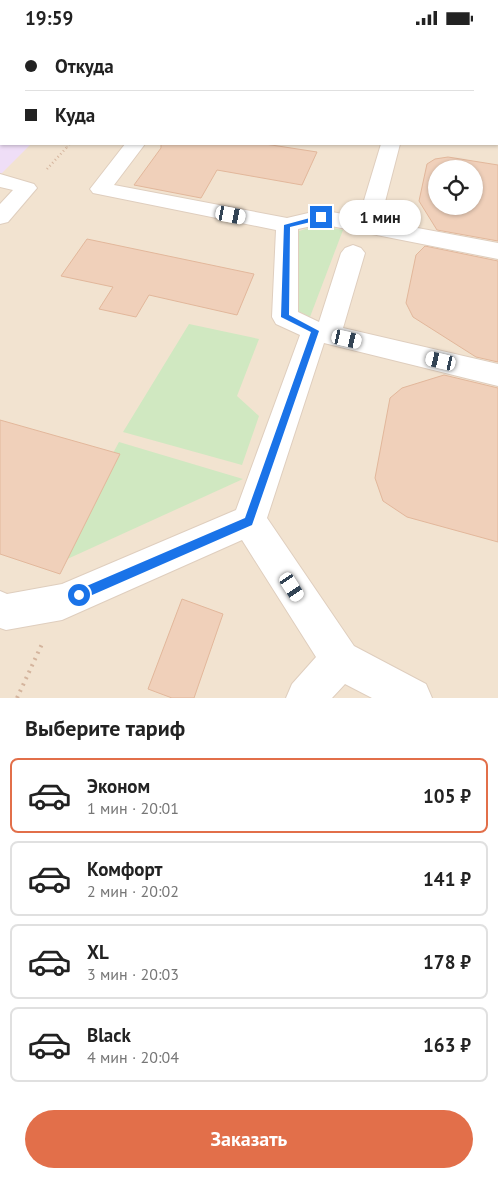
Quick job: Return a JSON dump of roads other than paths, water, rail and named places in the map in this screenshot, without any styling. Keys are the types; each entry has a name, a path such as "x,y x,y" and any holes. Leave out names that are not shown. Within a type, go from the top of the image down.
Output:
{"lane":[{"path":"134,145 100,189 287,225 321,217 498,251"},
{"path":"368,225 391,145"},
{"path":"0,180 27,188 0,217"},
{"path":"287,225 285,317 322,333 498,375"},
{"path":"0,609 6,612 62,603 249,521 353,253"},
{"path":"249,521 340,660 412,698"},
{"path":"306,698 340,660"}]}
